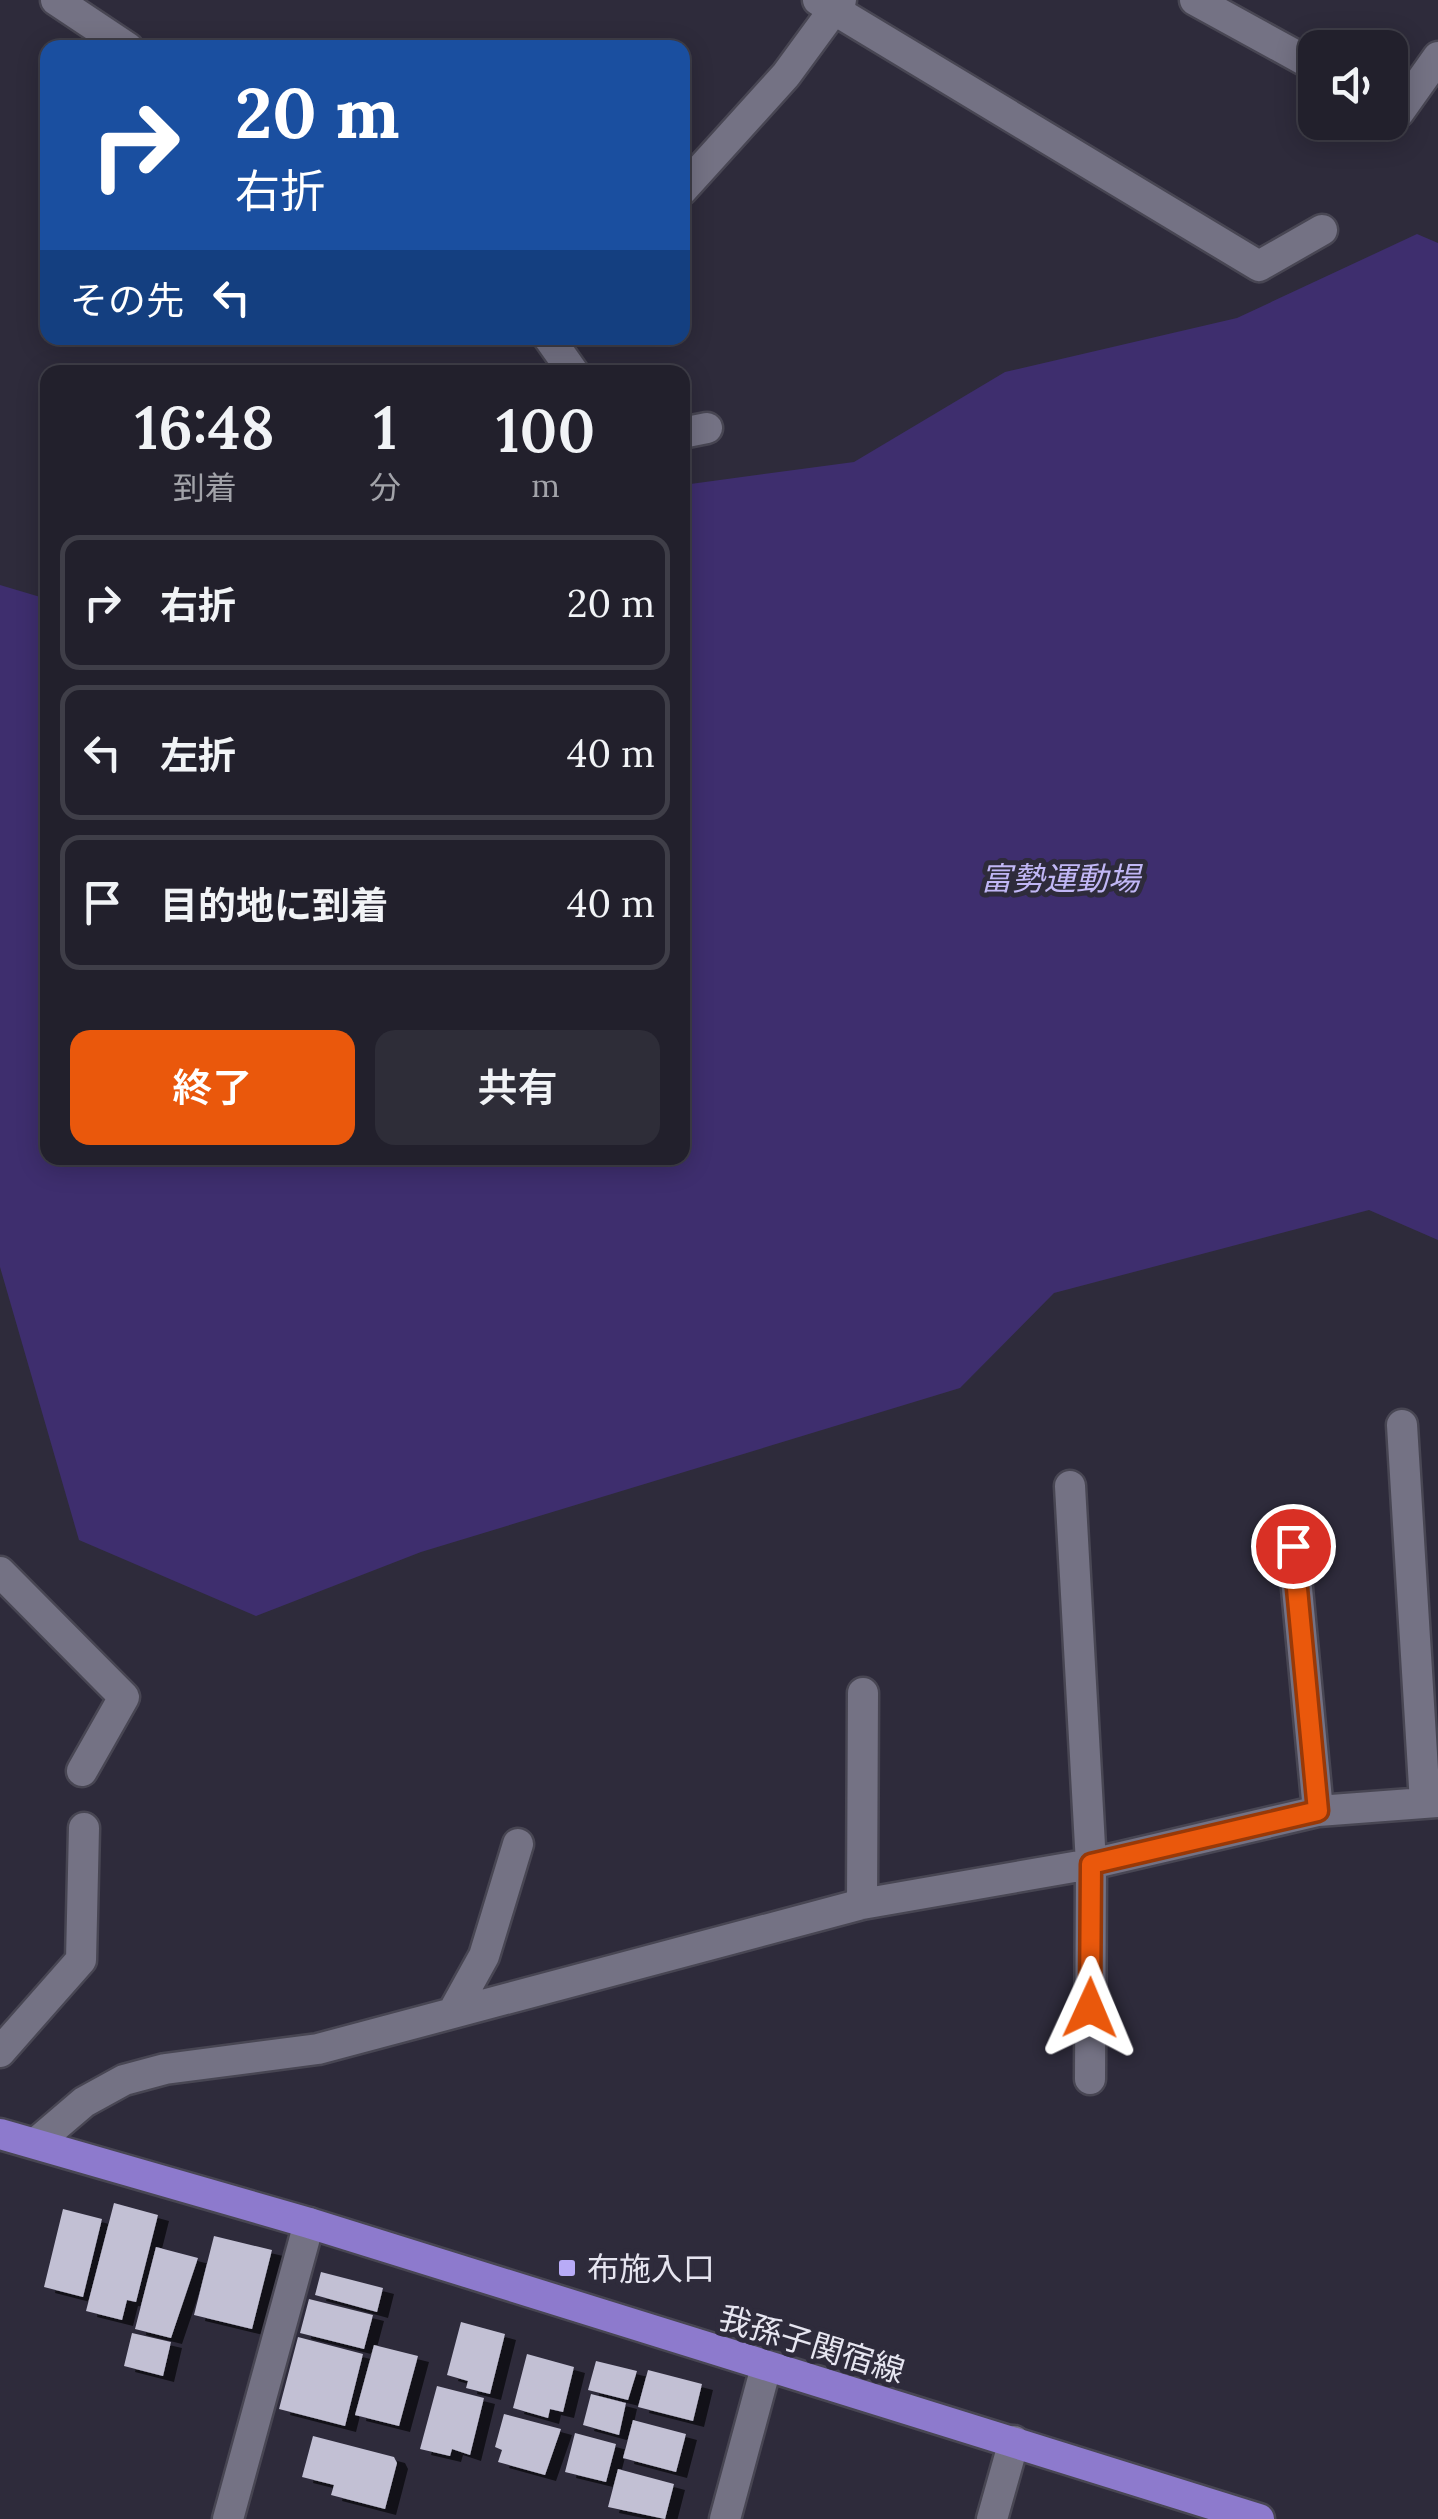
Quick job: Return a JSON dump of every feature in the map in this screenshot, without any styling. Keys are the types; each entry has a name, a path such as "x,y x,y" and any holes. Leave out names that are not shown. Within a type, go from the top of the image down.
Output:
{"main road":[{"name":"我孫子関宿線","path":"0,2134 309,2223 1259,2519"}],"street":[{"path":"56,0 116,40"},
{"path":"1195,0 1298,57"},
{"path":"690,181 786,75 831,3 1260,266 1322,230"},
{"path":"1408,99 1438,57"},
{"path":"36,2142 84,2102 124,2080 165,2069 318,2049 862,1904 1091,1864 1318,1811 1432,1802 1402,1425"},
{"path":"1070,1486 1091,1864 1090,2079"},
{"path":"1293,1546 1318,1811"},
{"path":"0,1572 124,1697 82,1771"},
{"path":"862,1904 863,1692"},
{"path":"0,2052 81,1960 84,1828"},
{"path":"453,2012 484,1956 518,1844"},
{"path":"228,2519 309,2223"},
{"path":"726,2519 766,2367"},
{"path":"992,2519 1014,2441"}],"green space":[{"name":"富勢運動場","path":"1417,234 1438,243 1438,1240 1369,1210 1054,1293 960,1388 421,1552 256,1616 79,1540 0,1267 0,585 40,597 40,1165 690,1165 690,484 854,462 1005,372 1237,318"}],"building":[{"path":"114,2203 158,2215 136,2302 127,2300 122,2320 86,2311"},
{"path":"63,2209 102,2219 83,2297 44,2287"},
{"path":"214,2236 272,2250 252,2329 194,2315"},
{"path":"156,2247 198,2258 171,2338 135,2329"},
{"path":"321,2272 383,2288 377,2312 315,2295"},
{"path":"309,2299 373,2315 364,2349 300,2333"},
{"path":"461,2322 505,2334 490,2394 466,2388 468,2381 447,2375"},
{"path":"132,2333 171,2342 163,2376 124,2366"},
{"path":"298,2337 363,2354 345,2426 279,2409"},
{"path":"374,2345 418,2356 399,2426 355,2415"},
{"path":"527,2354 574,2367 563,2412 550,2409 548,2418 513,2408"},
{"path":"596,2361 637,2371 628,2400 588,2390"},
{"path":"648,2370 702,2384 693,2421 638,2407"},
{"path":"437,2386 484,2398 470,2455 452,2449 450,2456 420,2449"},
{"path":"591,2394 626,2403 619,2435 583,2425"},
{"path":"504,2414 561,2429 545,2475 498,2462 502,2450 495,2447"},
{"path":"633,2420 686,2434 676,2472 623,2458"},
{"path":"575,2433 616,2444 606,2482 565,2472"},
{"path":"313,2436 394,2457 397,2463 385,2509 331,2495 334,2485 302,2477"},
{"path":"618,2469 674,2484 665,2519 608,2507"}],"place":[{"name":"布施入口","path":"567,2268"}],"route":[{"path":"1090,2008 1091,1864 1318,1811 1293,1546"}]}
